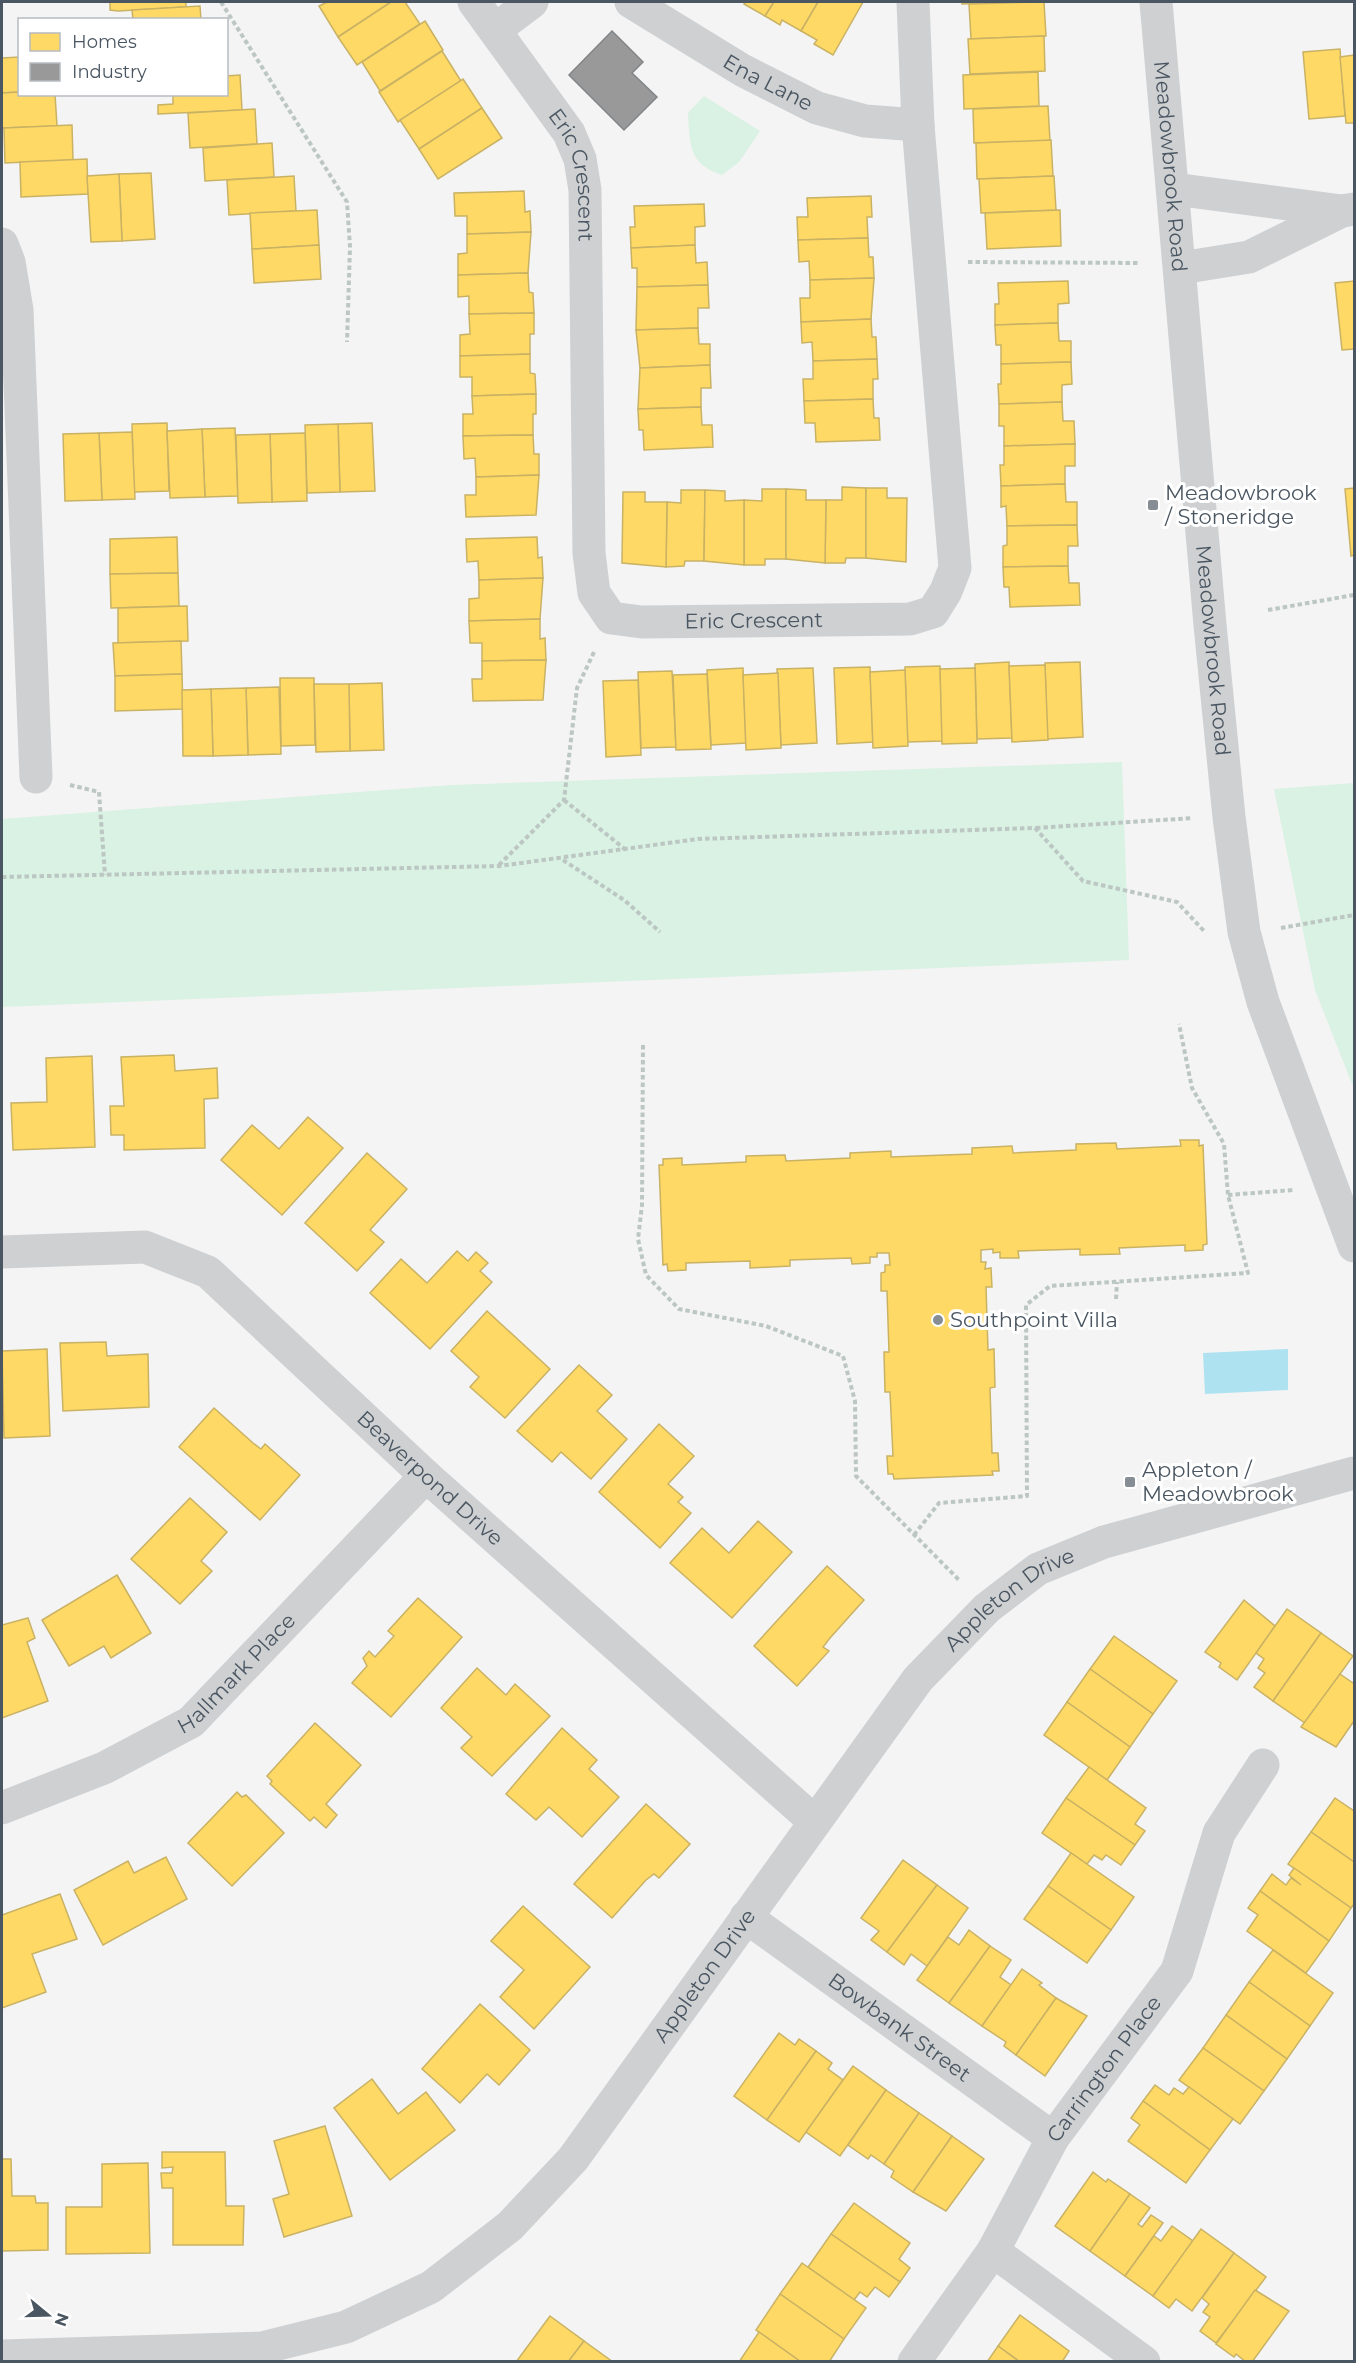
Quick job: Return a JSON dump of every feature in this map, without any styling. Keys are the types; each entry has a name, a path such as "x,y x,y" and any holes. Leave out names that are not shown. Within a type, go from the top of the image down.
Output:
{"street":[{"name":"Eric Crescent","path":"474,2 569,134 580,159 585,190 589,553 594,593 610,618 642,622 910,619 933,612 946,591 955,568 918,125 913,2"},
{"path":"495,30 532,2"},
{"name":"Ena Lane","path":"631,2 742,70 817,108 865,120 918,125"},
{"name":"Meadowbrook Road","path":"1156,2 1229,817 1244,932 1263,1002 1354,1246"},
{"path":"1174,189 1348,210"},
{"path":"1181,268 1249,257 1348,210"},
{"path":"2,244 9,262 17,310 36,777"},
{"name":"Beaverpond Drive","path":"2,1252 145,1247 208,1272 426,1476 815,1822"},
{"name":"Appleton Drive","path":"2,2356 182,2358 262,2348 346,2327 431,2287 510,2226 573,2159 918,1679 987,1608 1038,1569 1104,1542 1354,1473"},
{"name":"Hallmark Place","path":"2,1808 104,1768 191,1722 426,1476"},
{"name":"Carrington Place","path":"914,2361 993,2251 1053,2138 1177,1971 1219,1833 1263,1765"},
{"name":"Bowbank Street","path":"746,1917 1053,2138"},
{"path":"993,2251 1144,2361"}],"path":[{"path":"221,2 347,202 350,247 347,342"},
{"path":"931,262 1137,262 1181,268"},
{"path":"1268,610 1354,595"},
{"path":"499,866 564,800 577,688 610,618"},
{"path":"36,777 99,792 105,875"},
{"path":"564,800 626,850"},
{"path":"2,877 499,866 698,839 1035,828 1229,817"},
{"path":"1035,828 1083,881 1177,902 1205,932"},
{"path":"563,859 624,900 660,932"},
{"path":"1277,929 1354,915"},
{"path":"914,1535 939,1503 1027,1496 1026,1305 1050,1286 1248,1273 1228,1195 1224,1144 1192,1088 1179,1024"},
{"path":"643,1045 642,1204 638,1239 646,1275 679,1308 766,1326 843,1356 855,1401 856,1476 987,1608"},
{"path":"1228,1195 1294,1190"},
{"path":"1116,1299 1118,1282"}],"green space":[{"path":"704,96 760,131 739,162 722,175 703,165 693,152 688,113"},
{"path":"1122,762 1129,960 2,1007 2,819 451,785"},
{"path":"1354,783 1354,1089 1315,990 1274,789"}],"water":[{"path":"1288,1349 1288,1390 1205,1394 1203,1353"}],"building: Homes":[{"path":"110,2 186,2 186,7 118,11 110,10"},
{"path":"327,2 391,2 338,37 319,6"},
{"path":"391,2 405,2 420,24 357,65 338,37"},
{"path":"746,2 774,2 765,16 744,4"},
{"path":"774,2 818,2 801,31 782,20 780,25 765,16"},
{"path":"818,2 863,2 833,55 814,44 817,40 801,31"},
{"path":"962,2 1037,2 962,4"},
{"path":"1044,2 1046,36 971,39 969,4"},
{"path":"200,6 201,18 133,18 132,10"},
{"path":"425,21 443,50 380,91 362,62"},
{"path":"1044,36 1045,71 970,74 968,39"},
{"path":"1340,49 1345,116 1309,119 1303,52"},
{"path":"442,51 461,81 398,122 379,92"},
{"path":"1354,55 1354,123 1346,123 1340,57"},
{"path":"18,57 18,92 2,93 2,58"},
{"path":"1038,72 1039,106 964,109 963,75"},
{"path":"240,75 242,110 158,114 158,105 173,104 173,96 228,96 228,76"},
{"path":"463,79 482,108 419,149 400,120"},
{"path":"18,92 18,96 55,96 57,126 2,128 2,93"},
{"path":"1048,106 1050,141 974,143 973,109"},
{"path":"482,108 502,138 438,179 419,149"},
{"path":"255,109 257,144 190,148 188,113"},
{"path":"72,125 73,160 5,163 4,128"},
{"path":"1051,140 1053,176 977,179 976,143"},
{"path":"272,143 274,177 205,181 203,148"},
{"path":"87,159 88,194 21,197 20,162"},
{"path":"151,173 155,239 122,241 119,174"},
{"path":"119,174 122,241 91,242 87,176"},
{"path":"294,176 296,211 229,215 227,180"},
{"path":"1054,176 1056,210 981,213 979,179"},
{"path":"524,191 525,212 530,211 531,232 467,234 467,216 455,216 454,193"},
{"path":"871,196 872,217 867,217 868,238 798,240 797,217 808,217 807,198"},
{"path":"704,204 705,226 695,227 695,245 631,248 630,227 635,227 634,206"},
{"path":"317,210 319,245 252,249 250,213"},
{"path":"1060,210 1061,246 987,249 985,213"},
{"path":"531,232 528,273 458,275 458,254 467,253 467,234"},
{"path":"868,238 869,257 873,257 874,278 810,280 809,261 799,262 798,240"},
{"path":"319,245 321,279 254,283 252,249"},
{"path":"695,245 696,263 707,262 708,285 637,287 637,268 632,268 631,248"},
{"path":"528,273 529,292 533,293 534,313 469,314 469,296 458,297 458,275"},
{"path":"874,278 871,319 801,322 800,298 810,298 810,280"},
{"path":"1068,281 1069,303 1058,304 1058,323 995,325 995,304 999,304 998,283"},
{"path":"1354,281 1354,349 1342,350 1335,283"},
{"path":"708,285 709,308 698,308 698,328 636,330 637,287"},
{"path":"534,313 534,334 530,334 530,354 460,356 460,335 470,334 469,314"},
{"path":"871,319 872,337 876,337 877,359 813,361 812,342 802,343 801,322"},
{"path":"1058,323 1059,341 1071,341 1071,362 1001,364 1001,345 996,345 995,325"},
{"path":"698,328 699,344 710,344 710,365 640,368 636,330"},
{"path":"530,354 530,373 535,374 536,394 472,396 472,377 460,377 460,356"},
{"path":"877,359 878,379 873,379 873,399 804,401 803,379 813,379 813,361"},
{"path":"1071,362 1072,384 1062,385 1062,402 999,404 998,384 1001,384 1001,364"},
{"path":"710,365 711,388 701,388 701,407 638,409 640,368"},
{"path":"536,394 533,435 463,436 463,414 473,414 472,396"},
{"path":"873,399 874,418 879,418 880,440 816,442 815,423 805,423 804,401"},
{"path":"1062,402 1063,421 1074,421 1075,444 1004,446 1004,426 999,426 999,404"},
{"path":"701,407 702,425 712,425 713,447 644,450 643,430 639,430 638,409"},
{"path":"167,423 169,491 134,492 132,424"},
{"path":"372,423 375,491 340,492 338,424"},
{"path":"338,424 340,492 307,493 305,425"},
{"path":"235,428 238,496 205,497 202,429"},
{"path":"202,429 205,497 170,498 167,431"},
{"path":"132,432 135,499 102,500 99,433"},
{"path":"99,433 102,500 65,501 63,434"},
{"path":"305,433 307,501 272,502 270,434"},
{"path":"270,434 272,502 238,503 236,435"},
{"path":"533,435 534,454 539,454 539,475 476,477 475,458 464,459 463,436"},
{"path":"1075,444 1075,466 1065,466 1065,484 1001,486 1000,465 1004,465 1004,446"},
{"path":"539,475 536,515 466,517 465,495 476,495 476,477"},
{"path":"1065,484 1066,502 1077,502 1077,525 1007,526 1006,506 1001,507 1001,486"},
{"path":"842,487 866,488 866,558 846,558 845,563 825,563 826,500 842,500"},
{"path":"866,488 887,488 887,498 907,498 906,562 866,558"},
{"path":"1354,488 1354,555 1351,556 1345,489"},
{"path":"762,489 786,489 786,559 765,559 765,565 744,565 744,500 762,501"},
{"path":"786,489 806,490 806,500 826,500 825,563 786,559"},
{"path":"681,490 705,490 704,561 685,561 684,566 666,567 667,502 681,503"},
{"path":"705,490 725,491 725,501 744,500 744,565 704,561"},
{"path":"623,492 645,492 645,502 667,502 666,567 622,563"},
{"path":"1077,525 1078,546 1068,546 1068,566 1003,567 1003,546 1007,545 1007,526"},
{"path":"177,537 178,573 110,574 110,539"},
{"path":"537,537 538,558 542,557 543,578 479,580 478,561 467,562 466,539"},
{"path":"1068,566 1069,583 1079,583 1080,605 1010,607 1009,587 1004,587 1003,567"},
{"path":"178,573 179,606 111,608 110,574"},
{"path":"543,578 540,619 469,621 469,599 479,598 479,580"},
{"path":"187,606 188,641 118,643 118,608"},
{"path":"540,619 540,639 545,638 546,660 482,661 482,643 470,643 469,621"},
{"path":"181,641 182,674 115,676 113,643"},
{"path":"546,660 543,700 473,701 472,679 482,679 482,661"},
{"path":"1009,662 1012,738 977,739 975,664"},
{"path":"1080,662 1083,737 1047,739 1045,663"},
{"path":"1045,665 1048,740 1012,742 1009,666"},
{"path":"940,666 943,741 907,742 905,667"},
{"path":"870,667 873,742 837,744 834,668"},
{"path":"743,668 746,743 711,745 707,670"},
{"path":"813,668 817,743 781,745 777,669"},
{"path":"975,668 977,743 942,744 940,669"},
{"path":"905,670 908,746 873,748 870,672"},
{"path":"672,671 676,747 641,748 638,672"},
{"path":"778,673 781,748 746,750 743,675"},
{"path":"182,674 183,709 115,711 115,676"},
{"path":"707,674 711,749 676,750 673,675"},
{"path":"280,678 314,678 315,745 281,746"},
{"path":"638,680 641,755 606,757 603,681"},
{"path":"382,683 384,750 350,751 349,684"},
{"path":"314,684 349,684 350,751 316,752"},
{"path":"279,687 281,754 248,755 246,688"},
{"path":"246,688 248,755 213,756 211,689"},
{"path":"211,689 213,756 183,756 182,690"},
{"path":"174,1055 175,1071 217,1068 218,1098 204,1099 205,1148 124,1150 124,1135 111,1135 110,1106 124,1106 121,1057"},
{"path":"92,1056 95,1147 13,1150 11,1103 47,1102 46,1058"},
{"path":"308,1117 343,1148 282,1215 221,1160 252,1125 279,1149"},
{"name":"Southpoint Villa","path":"1180,1140 1199,1140 1199,1146 1203,1145 1207,1244 1203,1245 1203,1250 1185,1251 1185,1245 1119,1248 1120,1254 1080,1255 1080,1249 1018,1251 1019,1258 1000,1258 1000,1252 993,1253 993,1249 981,1250 981,1262 986,1262 985,1269 991,1268 992,1287 986,1287 988,1350 994,1349 995,1387 990,1388 992,1453 998,1453 999,1471 992,1471 993,1475 894,1479 893,1474 888,1474 887,1456 893,1456 890,1392 885,1392 884,1352 889,1352 887,1291 881,1291 881,1273 885,1272 885,1265 890,1265 889,1253 877,1253 877,1257 870,1257 870,1263 852,1264 851,1258 790,1260 790,1266 750,1268 750,1261 686,1263 686,1270 668,1271 667,1264 663,1265 659,1165 663,1165 663,1159 682,1158 682,1165 746,1162 746,1156 785,1155 786,1161 850,1158 850,1153 891,1151 891,1157 972,1154 972,1148 1012,1146 1013,1153 1076,1150 1076,1144 1116,1143 1117,1149 1181,1146"},
{"path":"367,1153 407,1189 370,1230 384,1242 357,1271 305,1223"},
{"path":"457,1251 468,1261 476,1252 488,1263 480,1271 492,1282 430,1349 370,1293 401,1259 427,1283"},
{"path":"487,1311 550,1369 505,1418 470,1387 479,1377 451,1351"},
{"path":"106,1342 107,1356 148,1354 149,1407 63,1411 60,1343"},
{"path":"47,1349 50,1436 4,1438 2,1351"},
{"path":"579,1365 612,1395 597,1411 627,1439 591,1479 561,1452 552,1462 517,1431"},
{"path":"214,1408 253,1443 261,1449 265,1444 300,1475 260,1520 179,1447"},
{"path":"659,1424 694,1456 668,1484 683,1497 678,1502 691,1513 660,1548 599,1492"},
{"path":"190,1498 227,1532 201,1561 212,1571 180,1604 131,1559"},
{"path":"758,1521 792,1552 732,1618 670,1563 702,1528 729,1553"},
{"path":"827,1566 864,1600 823,1647 829,1651 797,1686 754,1646"},
{"path":"117,1575 151,1633 111,1658 104,1646 69,1666 42,1620"},
{"path":"418,1598 462,1637 391,1717 352,1683 367,1666 363,1658 369,1651 375,1657 394,1636 388,1631"},
{"path":"1244,1600 1275,1626 1237,1680 1219,1667 1221,1663 1205,1652"},
{"path":"1287,1609 1321,1633 1273,1701 1254,1687 1265,1673 1258,1668 1264,1659 1256,1653"},
{"path":"28,1618 35,1638 27,1642 48,1701 2,1718 2,1625"},
{"path":"1321,1633 1353,1656 1305,1723 1273,1701"},
{"path":"1114,1636 1177,1681 1153,1714 1090,1669"},
{"path":"477,1668 506,1695 515,1684 550,1716 492,1776 461,1748 472,1737 441,1708"},
{"path":"1090,1669 1153,1714 1130,1747 1067,1702"},
{"path":"1340,1674 1353,1683 1354,1681 1354,1721 1336,1747 1301,1727"},
{"path":"1067,1702 1130,1747 1107,1780 1044,1735"},
{"path":"315,1723 361,1765 326,1804 337,1815 326,1828 314,1817 310,1821 270,1784 272,1781 267,1776"},
{"path":"562,1728 597,1760 589,1769 619,1797 582,1837 549,1807 536,1820 506,1794"},
{"path":"1089,1767 1146,1808 1135,1824 1145,1831 1135,1845 1066,1798"},
{"path":"237,1792 242,1797 246,1795 284,1833 232,1886 188,1843"},
{"path":"1066,1798 1135,1845 1121,1865 1106,1855 1102,1860 1094,1855 1087,1864 1042,1833"},
{"path":"1335,1798 1354,1811 1354,1862 1311,1832"},
{"path":"646,1804 690,1844 659,1878 654,1874 646,1880 612,1918 574,1884"},
{"path":"1311,1832 1354,1862 1354,1904 1351,1908 1288,1864"},
{"path":"1071,1853 1134,1897 1111,1930 1048,1886"},
{"path":"166,1857 187,1899 103,1945 74,1890 128,1861 134,1873"},
{"path":"903,1860 937,1885 887,1952 871,1940 879,1931 861,1918"},
{"path":"1294,1868 1351,1908 1329,1941 1260,1891 1272,1874 1286,1885 1291,1878 1301,1885 1289,1875"},
{"path":"937,1885 968,1908 927,1966 911,1954 904,1965 887,1952"},
{"path":"1048,1886 1111,1930 1087,1963 1024,1919"},
{"path":"1260,1891 1329,1941 1306,1973 1247,1931 1258,1915 1248,1908"},
{"path":"60,1894 77,1939 32,1954 46,1992 2,2008 2,1915"},
{"path":"523,1906 590,1967 534,2029 500,1997 524,1970 491,1941"},
{"path":"969,1930 990,1946 949,2003 917,1980 948,1937 959,1945"},
{"path":"990,1946 1011,1960 1000,1977 1011,1985 982,2026 949,2003"},
{"path":"1273,1950 1333,1993 1310,2026 1249,1982"},
{"path":"1022,1969 1042,1983 1039,1985 1056,1998 1016,2055 1004,2046 1006,2042 982,2026"},
{"path":"1249,1982 1310,2026 1287,2059 1226,2015"},
{"path":"1056,1998 1087,2016 1045,2076 1016,2055"},
{"path":"480,2004 530,2050 499,2085 487,2074 460,2103 422,2069"},
{"path":"1226,2015 1287,2059 1264,2091 1203,2048"},
{"path":"779,2033 795,2045 799,2039 816,2051 767,2120 734,2096"},
{"path":"1203,2048 1264,2091 1240,2124 1179,2080"},
{"path":"816,2051 832,2063 828,2069 843,2080 799,2142 767,2120"},
{"path":"853,2066 886,2090 840,2156 806,2132"},
{"path":"372,2079 398,2114 426,2092 455,2130 390,2180 334,2108"},
{"path":"1155,2085 1169,2095 1174,2088 1183,2094 1189,2087 1233,2119 1210,2150 1143,2101"},
{"path":"886,2090 919,2113 884,2164 871,2155 868,2159 848,2145"},
{"path":"1143,2101 1210,2150 1186,2183 1128,2141 1140,2125 1131,2118"},
{"path":"919,2113 952,2136 913,2192 891,2177 894,2171 884,2164"},
{"path":"325,2126 352,2216 284,2237 273,2199 289,2194 274,2141"},
{"path":"952,2136 984,2159 946,2211 913,2192"},
{"path":"162,2152 225,2152 226,2206 244,2206 243,2245 173,2245 173,2188 162,2188 161,2173 172,2173 173,2167 162,2168"},
{"path":"2,2159 11,2159 12,2196 35,2196 36,2203 48,2203 48,2250 2,2251"},
{"path":"148,2163 150,2253 66,2254 66,2207 102,2207 102,2164"},
{"path":"1093,2172 1106,2182 1108,2179 1130,2194 1090,2251 1055,2226"},
{"path":"1130,2194 1150,2208 1138,2224 1142,2227 1151,2215 1163,2223 1125,2276 1090,2251"},
{"path":"854,2203 910,2243 899,2259 910,2268 900,2282 831,2234"},
{"path":"1172,2226 1193,2241 1153,2296 1125,2276 1154,2236 1161,2241"},
{"path":"1201,2229 1234,2253 1192,2311 1176,2299 1169,2308 1153,2296"},
{"path":"831,2234 900,2282 889,2297 875,2287 867,2297 860,2292 854,2300 808,2267"},
{"path":"1234,2253 1266,2277 1216,2343 1200,2331 1210,2317 1203,2312 1209,2304 1202,2298"},
{"path":"802,2263 866,2308 844,2339 780,2294"},
{"path":"1255,2290 1289,2311 1252,2362 1246,2362 1236,2354 1234,2357 1216,2344"},
{"path":"780,2294 844,2339 829,2362 801,2362 756,2330"},
{"path":"1020,2315 1069,2351 1062,2362 1020,2362 998,2346"},
{"path":"550,2316 584,2341 568,2362 516,2362"},
{"path":"759,2332 801,2362 739,2362"},
{"path":"584,2341 613,2362 568,2362"},
{"path":"998,2346 1020,2362 987,2362"}],"building: Industry":[{"path":"612,31 643,62 632,73 657,97 624,130 569,75"}],"place":[{"name":"Meadowbrook / Stoneridge","path":"1153,505"},
{"name":"Southpoint Villa","path":"938,1320"},
{"name":"Appleton / Meadowbrook","path":"1130,1482"}]}
